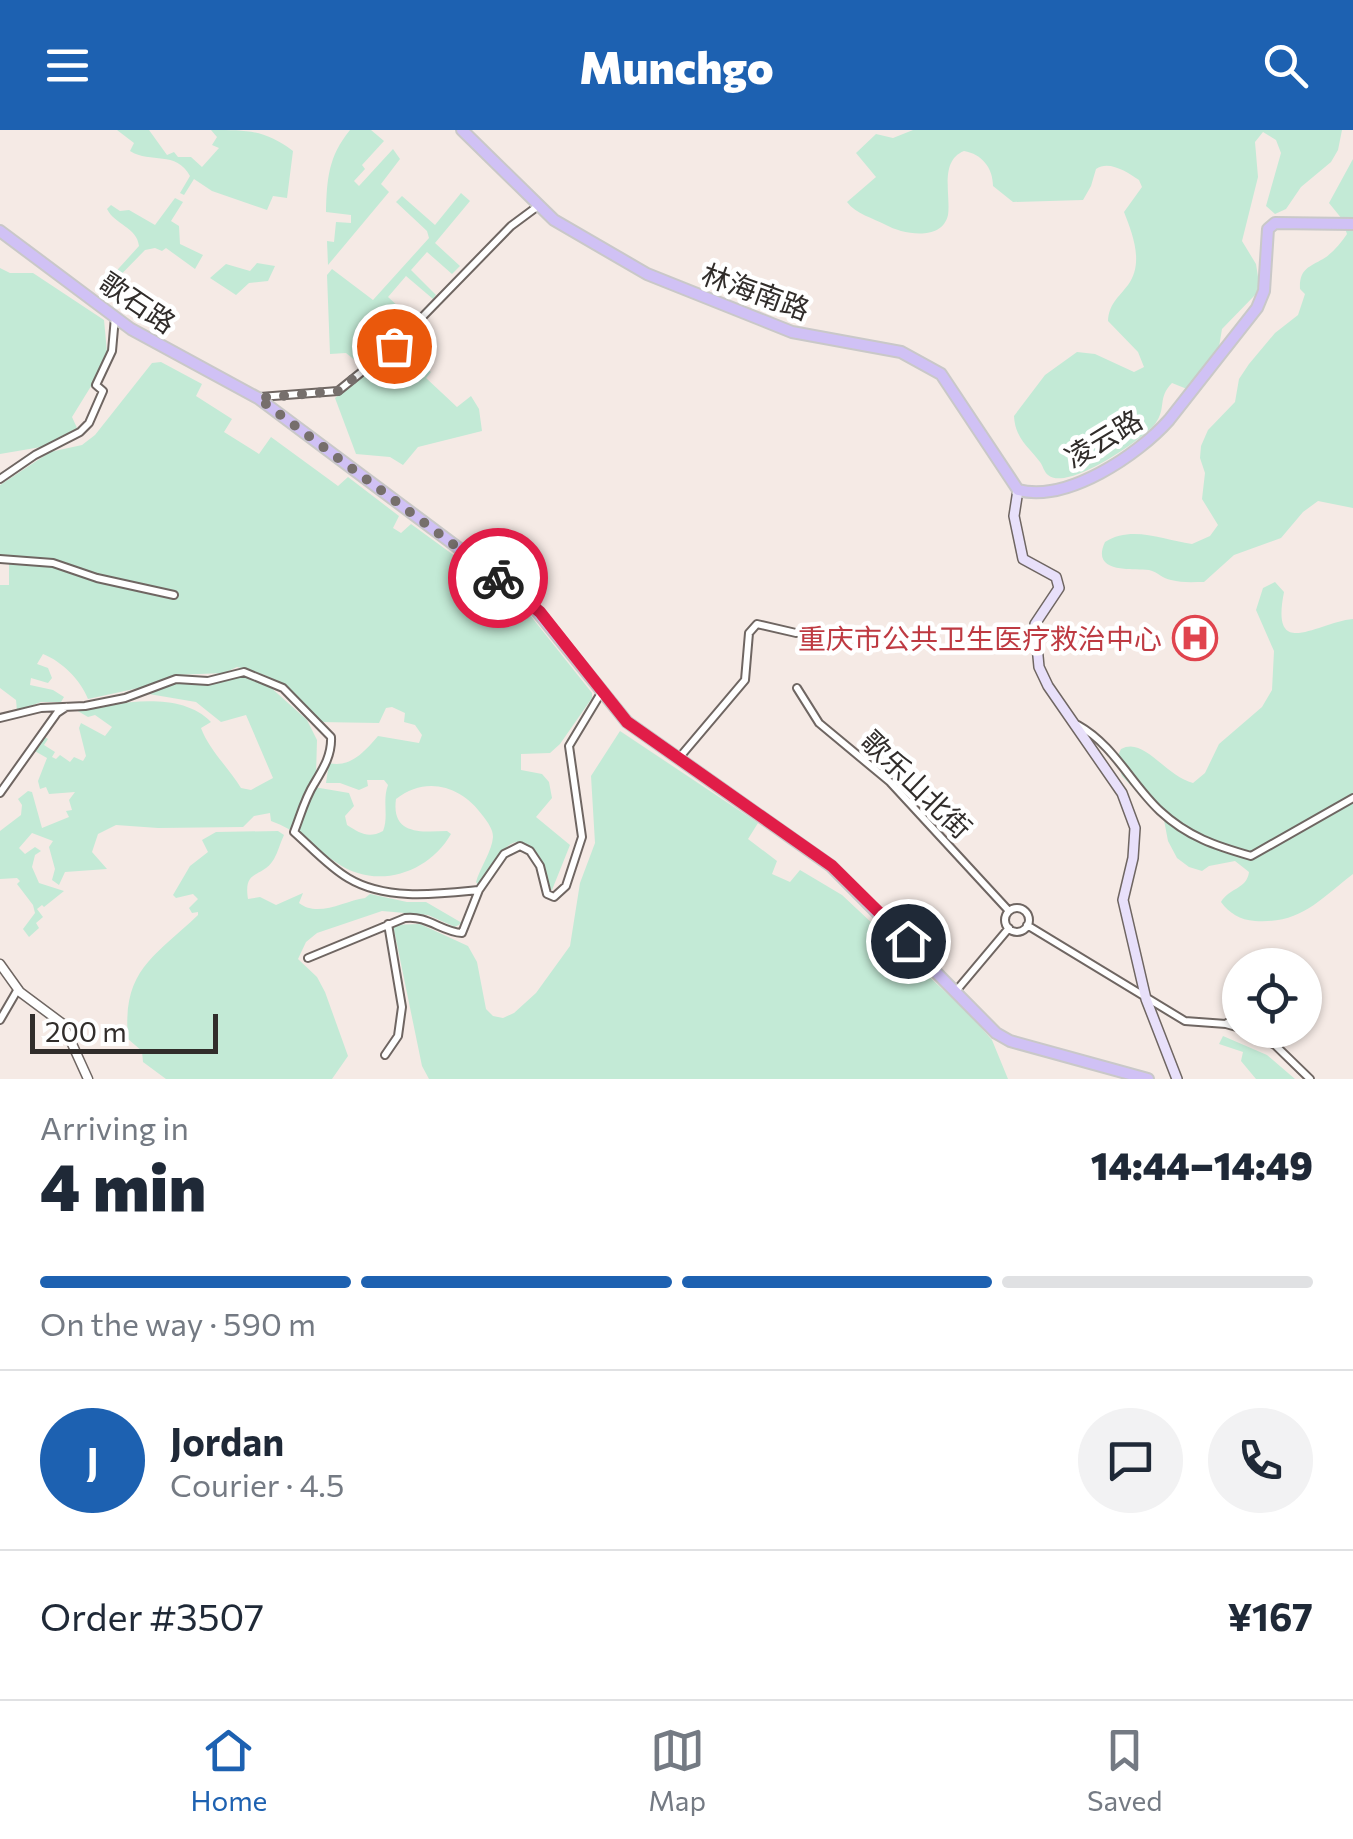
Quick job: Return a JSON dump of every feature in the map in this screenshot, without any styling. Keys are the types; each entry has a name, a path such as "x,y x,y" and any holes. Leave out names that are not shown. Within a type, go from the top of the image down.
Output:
{"main road":[{"name":"林海南路","path":"462,130 554,220 647,274 792,332 901,352 942,374 1018,490"},
{"name":"凌云路","path":"1018,490 1034,494 1079,483 1154,438 1257,308 1264,291 1267,238 1274,223 1353,224"},
{"name":"歌石路","path":"0,231 115,317 258,398"},
{"path":"258,398 528,600 627,722 832,866 996,1033 1010,1042 1148,1079"},
{"path":"1018,490 1014,516 1023,560 1056,578 1059,588 1035,624 1039,668 1122,793 1135,828 1123,900 1146,999 1177,1079"}],"street":[{"path":"258,398 338,391 394,346 511,226 538,206"},
{"path":"0,479 80,432 89,422 104,391 96,385 112,352 115,317"},
{"path":"0,559 53,563 97,578 174,594"},
{"path":"679,758 745,680 749,633 757,624 796,634"},
{"path":"0,718 41,708 124,698 176,680 208,681 244,672 266,679 283,688 332,737 332,752 294,832 350,880 373,888 436,895 479,890"},
{"name":"歌乐山北街","path":"797,688 819,723 890,782 1009,911 1024,910 1029,918 1027,926 1185,1021 1222,1024"},
{"path":"308,958 417,916 462,933 479,890 504,854 515,847 526,848 535,856 550,897 559,894 566,886 582,837 569,746 600,692"},
{"path":"0,793 57,712 67,707"},
{"path":"1073,722 1093,734 1160,811 1205,843 1220,848 1251,856 1353,798"},
{"path":"1009,911 1005,920 1009,928 1017,932 1027,926"},
{"path":"385,1055 398,1036 402,1008 388,924"},
{"path":"956,991 1009,928"},
{"path":"0,964 18,989 64,1024 88,1079"},
{"path":"0,1020 18,989"},
{"name":"歌乐山北街","path":"1278,1048 1310,1079"}],"green space":[{"path":"117,130 149,130 167,155 174,152 178,157 191,157 202,167 219,148 212,145 217,137 211,130 265,135 293,151 287,198 273,196 267,210 212,191 194,179 184,195 180,193 190,176 184,168 170,160 130,151 134,143"},
{"path":"350,130 371,130 384,141 362,165 365,169 354,181 359,186 393,149 400,159 381,184 389,192 328,265 327,241 334,242 336,222 351,223 351,215 326,212 330,169"},
{"path":"913,130 1342,130 1331,162 1301,187 1286,209 1275,214 1266,206 1281,153 1276,140 1263,132 1255,142 1258,177 1242,241 1256,264 1256,294 1222,329 1219,347 1187,389 1172,383 1167,388 1155,424 1104,462 1058,478 1047,474 1023,441 1014,416 1045,375 1077,352 1095,354 1134,372 1144,367 1138,352 1108,321 1112,306 1133,276 1136,258 1124,212 1142,187 1129,174 1107,166 1096,169 1083,200 1013,202 993,186 985,163 964,151 951,162 944,224 921,234 902,231 860,213 847,202 876,177 856,153 876,134 893,138"},
{"path":"1353,159 1353,508 1318,501 1281,538 1234,555 1204,582 1175,581 1149,570 1108,564 1102,552 1105,542 1115,537 1148,535 1192,544 1210,536 1218,525 1202,499 1205,473 1201,446 1208,430 1235,402 1239,379 1249,364 1275,333 1298,315 1305,294 1300,289 1303,273 1330,254 1347,234 1342,219 1329,203"},
{"path":"461,193 470,201 435,243 460,266 452,274 427,252 411,270 436,295 433,299 406,276 388,297 411,318 388,341 356,361 346,353 330,354 327,275 332,269 373,300 429,238 427,231 396,202 402,196 435,225"},
{"path":"175,198 183,202 171,221 179,226 180,244 203,255 195,269 166,248 145,250 104,292 100,289 139,246 134,234 107,209 111,205 120,211 129,210 155,225"},
{"path":"257,263 275,266 268,281 249,283 236,295 210,278 226,264 250,271"},
{"path":"0,268 10,273 33,273 104,320 107,352 72,417 77,428 41,447 0,454"},
{"path":"399,347 431,372 426,378 457,407 471,396 479,409 482,431 418,447 403,465 390,457 356,454 335,398"},
{"path":"161,362 202,384 196,396 232,419 224,432 259,454 271,437 338,486 348,477 399,516 393,528 401,533 411,524 522,605 592,693 560,744 550,753 521,754 521,770 542,774 549,782 552,798 536,817 570,845 552,890 531,848 516,842 506,847 479,886 476,882 492,842 491,829 465,797 431,786 419,787 396,799 398,819 410,829 451,834 441,848 415,868 384,876 352,871 337,863 271,821 270,813 254,816 243,827 116,825 98,834 92,852 107,869 65,872 59,885 52,880 55,869 49,847 53,841 32,833 19,848 25,854 35,847 41,851 35,855 32,867 39,883 64,891 37,909 43,917 36,923 39,928 29,937 23,929 35,913 17,878 0,879 0,831 21,815 18,799 28,791 32,792 42,828 69,817 66,811 72,810 69,800 75,792 49,794 46,787 40,789 38,781 47,758 33,750 43,736 48,739 44,745 55,752 52,757 60,755 70,762 74,757 83,761 86,756 81,723 105,736 112,727 95,715 88,717 76,710 146,701 182,705 198,712 211,722 201,728 214,751 241,788 251,790 273,778 246,715 221,722 196,702 143,693 176,683 209,685 242,676 268,685 307,720 317,740 316,775 308,786 349,793 354,806 345,816 347,825 368,835 383,831 388,785 384,780 367,780 368,786 359,790 326,783 329,763 351,761 378,736 419,743 422,735 415,725 404,722 405,713 392,707 386,708 379,723 319,722 284,686 237,667 224,673 175,675 143,687 88,699 70,672 43,654 37,664 48,668 52,678 48,683 31,678 30,685 53,690 64,697 61,702 41,702 17,711 16,700 0,688 0,585 9,585 9,557 0,556 0,485 50,452 82,445 95,435 152,363"},
{"path":"1275,582 1284,592 1281,613 1290,632 1300,633 1353,619 1353,874 1297,914 1255,921 1235,915 1221,902 1245,882 1249,872 1235,861 1202,871 1177,858 1168,841 1164,820 1122,776 1116,759 1121,749 1130,746 1147,752 1193,783 1205,773 1219,744 1262,707 1272,690 1274,651 1256,610 1263,588"},
{"path":"620,731 758,823 748,839 777,861 772,874 790,882 800,870 842,895 969,1014 992,1040 1008,1079 429,1079 422,1066 393,925 420,924 468,946 477,962 486,1009 503,1018 514,1013 536,993 570,946 580,883 595,843 591,776"},
{"path":"278,831 284,835 277,853 248,882 248,899 260,897 276,905 303,893 299,903 323,909 370,894 426,902 462,923 455,927 428,915 382,911 317,933 306,942 298,959 317,977 325,992 348,1056 332,1079 166,1079 143,1062 142,1051 128,1039 127,1016 130,997 144,967 198,915 189,908 198,899 193,894 176,898 173,895 190,866 208,852 202,840 216,832"},
{"path":"1231,1048 1251,1048 1267,1055 1295,1079 1256,1079 1241,1061 1243,1052"}],"way so far":[{"path":"394,346 338,391 258,398 498,578"}],"place":[{"name":"重庆市公共卫生医疗救治中心","path":"1195,638"}],"route":[{"path":"498,578 540,612 627,722 832,866 908,941"}]}
